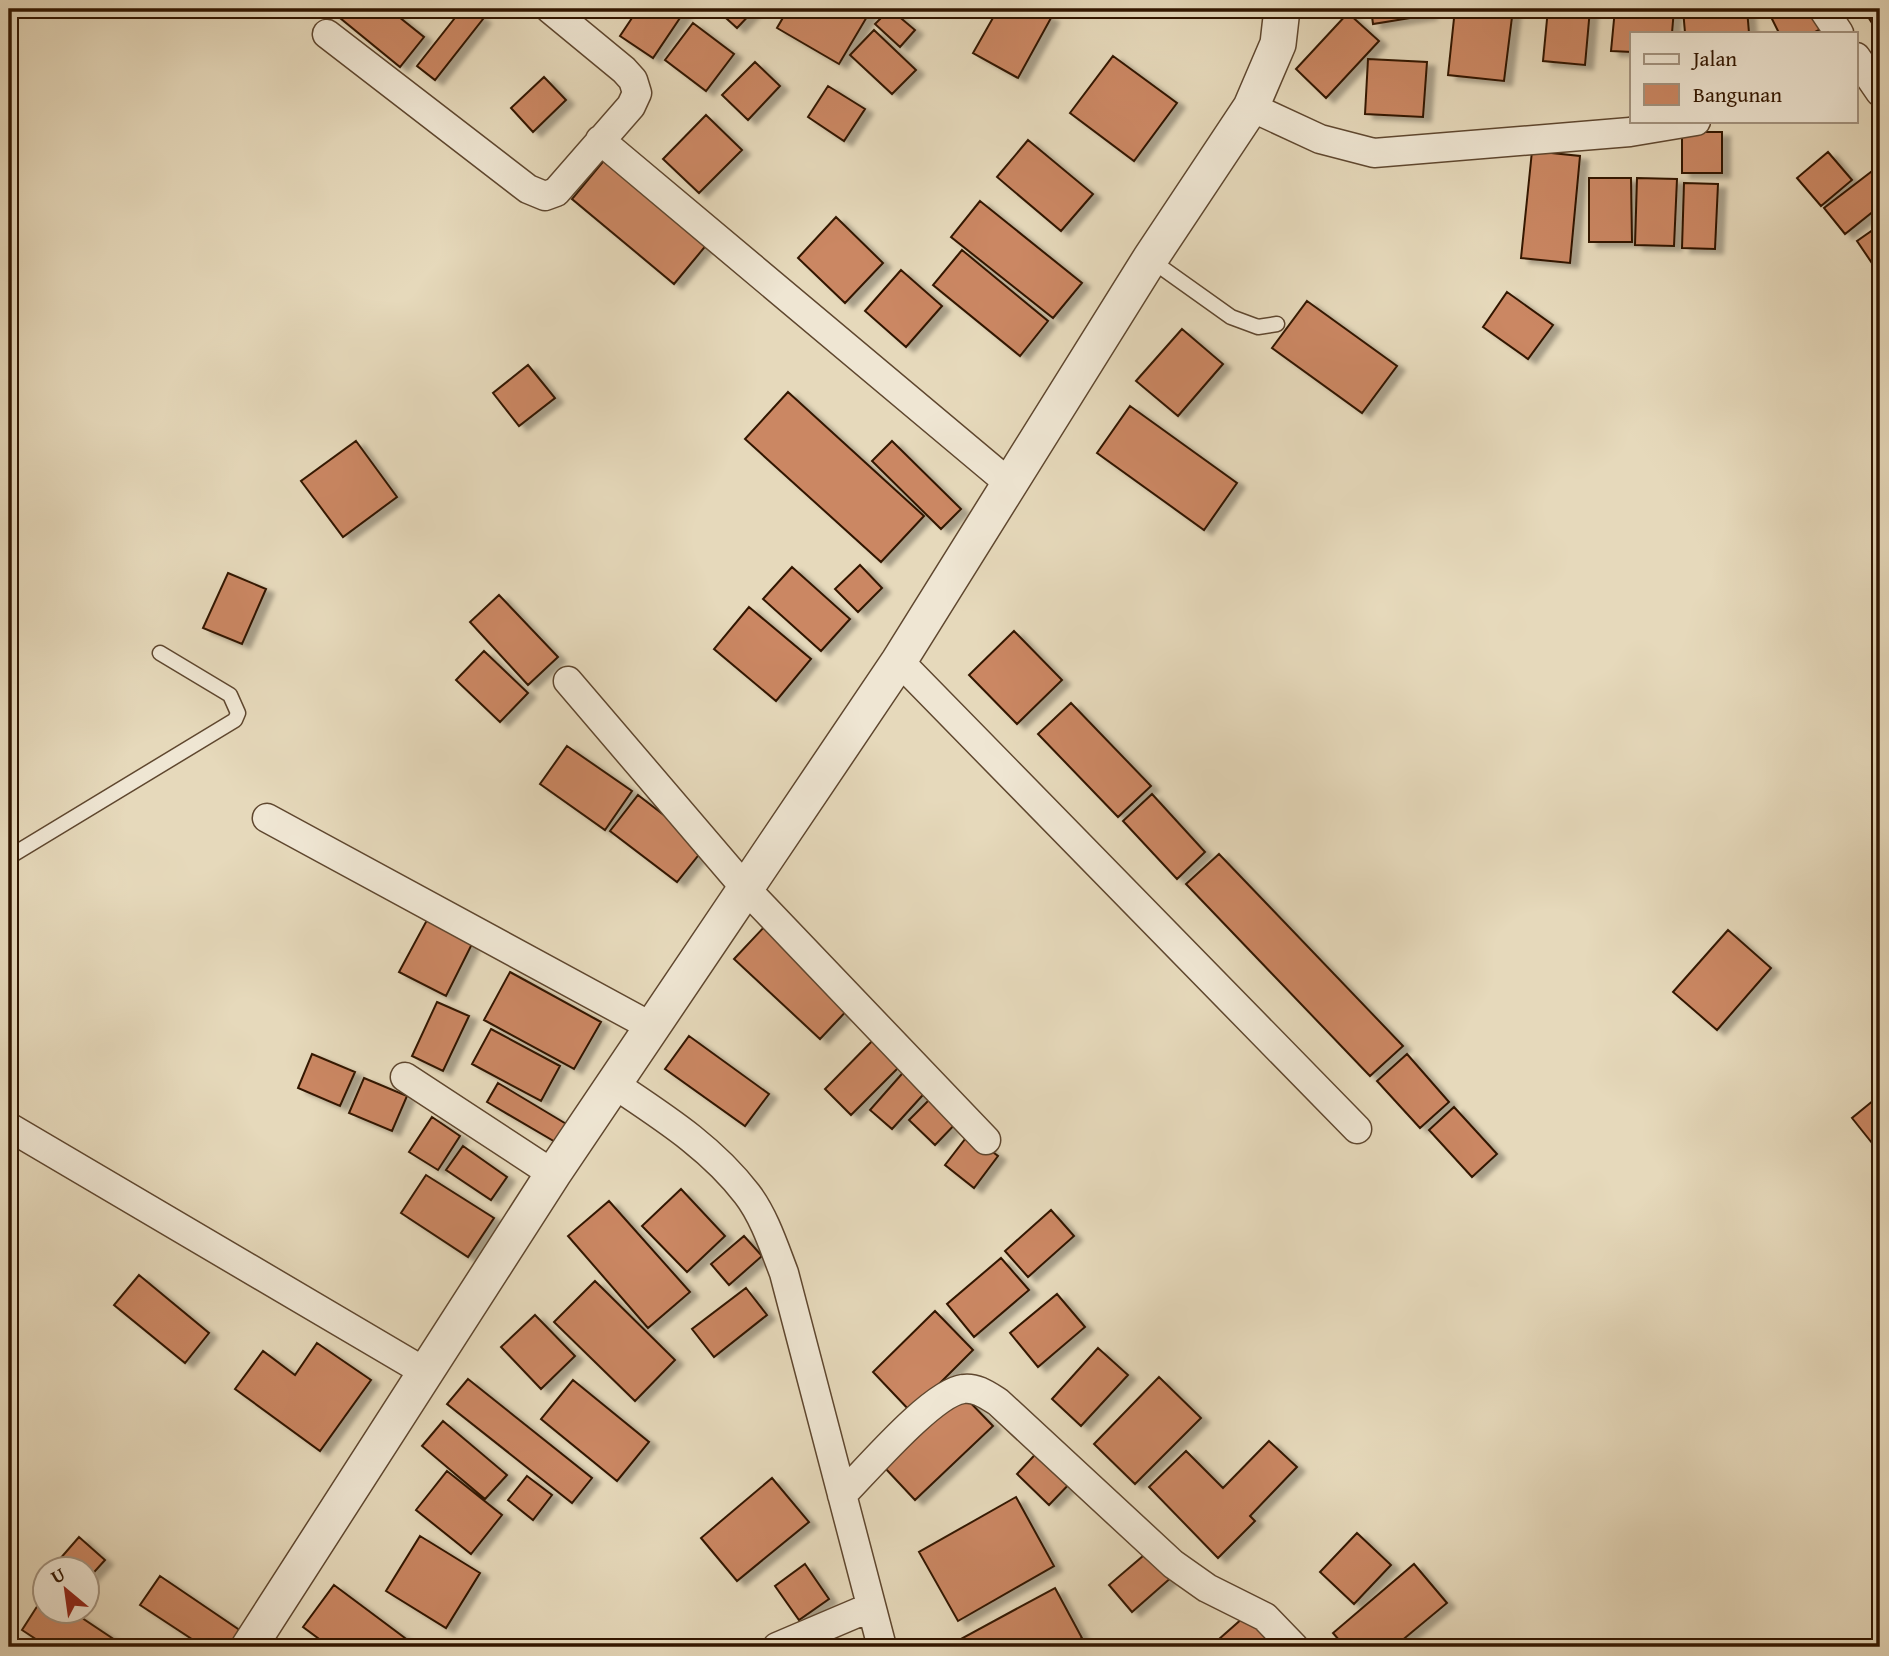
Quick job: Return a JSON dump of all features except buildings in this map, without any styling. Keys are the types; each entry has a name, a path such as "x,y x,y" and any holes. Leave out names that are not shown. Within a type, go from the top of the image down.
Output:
{"street":[{"path":"327,34 528,189 545,196 556,192 631,106 637,88 624,70 550,9"},
{"path":"249,1647 553,1174 899,661 1150,259 1251,107 1278,44 1283,9"},
{"path":"1823,9 1838,32"},
{"path":"1857,59 1871,92"},
{"path":"1251,107 1320,139 1374,153 1630,132 1690,122"},
{"path":"600,140 1010,484"},
{"path":"899,661 1357,1129"},
{"path":"568,681 747,889 986,1140"},
{"path":"267,818 652,1027"},
{"path":"405,1077 553,1174"},
{"path":"614,1084 699,1142 748,1196 784,1273 882,1647"},
{"path":"9,1127 425,1372"},
{"path":"842,1495 933,1403 956,1391 979,1391 1008,1410 1173,1564 1207,1588 1265,1617 1294,1647"},
{"path":"777,1647 871,1607"}],"lane":[{"path":"1150,259 1231,317 1258,327 1277,324"},
{"path":"9,857 235,720 237,713 230,695 160,653"}]}
